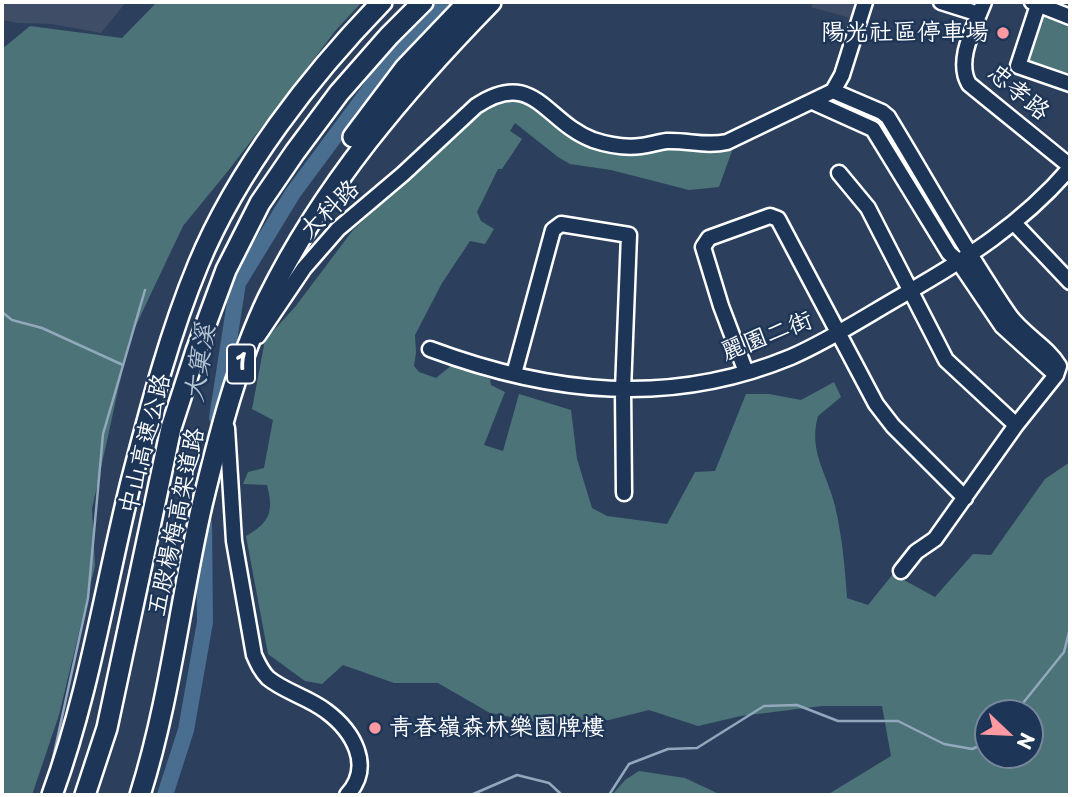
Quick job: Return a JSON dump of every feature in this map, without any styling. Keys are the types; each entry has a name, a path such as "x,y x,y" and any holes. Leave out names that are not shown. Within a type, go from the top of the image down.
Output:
{"highway":[{"name":"中山高速公路","path":"52,795 74,728 131,483 170,340 199,263 232,198 271,136 314,80 382,2"},
{"name":"中山高速公路","path":"85,795 109,716 171,428 226,270 260,203 295,152 339,93 423,2"},
{"name":"五股楊梅高架道路","path":"128,795 145,739 194,494 214,414 256,302 291,232 353,138 405,68 468,2"},
{"name":"五股楊梅高架道路","path":"140,795 163,711 202,506 244,355 268,299 293,250 360,150 423,74 491,2"}],"street":[{"path":"865,2 839,83 833,91 888,117 964,258 985,289 1002,326 1056,375 1016,425 935,539 916,552 901,571"},
{"path":"941,2 982,8"},
{"path":"1070,17 1034,3 1018,66 1070,83"},
{"name":"忠孝路","path":"982,8 963,68 969,84 1070,167"},
{"name":"大科路","path":"347,795 359,776 361,766 352,740 327,711 278,685 259,668 244,610 234,541 226,432 229,417 247,358 264,327 304,268 338,229 403,174 476,106 502,92 514,91 527,95 579,134 594,141 625,147 666,141 707,145 727,142 833,91"},
{"path":"813,102 870,126 876,132 949,253 964,258"},
{"path":"892,160 908,152"},
{"name":"麗園二街","path":"430,349 536,380 622,390 646,390 689,384 747,372 791,357 839,332 964,258 1015,223 1070,167"},
{"path":"839,173 868,208 946,359 1016,425"},
{"path":"747,372 721,306 703,247 709,238 770,216 778,219 876,404 893,426 965,498"},
{"path":"1015,223 1070,282"},
{"path":"514,374 553,230 561,224 629,234 622,390 624,494"}],"shaded area":[{"path":"2,2 126,2 101,33 52,24 2,20"},
{"path":"813,2 859,2 854,19 811,7"}],"green space":[{"path":"157,2 362,2 336,30 183,226 129,340 92,509 95,566 59,715 32,795 2,795 2,49 30,26 122,38"},
{"path":"1040,12 1070,23 1070,67 1066,77 1023,62"},
{"path":"513,99 527,103 573,138 604,151 634,154 665,149 704,152 733,148 719,187 689,190 611,170 570,164 515,123 510,131 522,139 502,169 498,169 477,212 481,221 494,229 485,244 470,241 442,283 415,335 414,366 419,372 436,378 452,365 490,379 491,385 505,392 484,445 503,451 519,394 571,410 577,459 592,508 607,516 667,524 695,472 715,471 746,394 769,394 801,400 834,382 841,397 818,416 815,440 837,517 847,598 868,605 893,574 935,597 973,554 991,555 1045,479 1070,462 1070,795 827,795 891,756 882,706 822,706 741,716 698,726 649,710 609,720 549,724 490,713 438,683 394,683 343,665 322,684 305,681 268,654 246,536 265,521 270,509 269,494 267,485 243,484 248,472 264,468 273,420 252,409 265,340 295,307 353,230 473,120 500,101"},
{"path":"841,102 880,115 900,146 897,150 890,149 838,106"},
{"path":"905,159 910,161 960,245 954,250 900,165"},
{"path":"639,771 685,778 721,795 612,795 625,780"}],"waterway":[{"name":"大窠溪","path":"217,418 238,283 293,193 398,51 447,2"},
{"path":"50,772 88,598 103,434 145,290"},
{"path":"2,312 12,320 42,328 123,365"},
{"name":"大窠溪","path":"165,795 186,730 205,622 204,523"},
{"path":"1026,699 1064,652 1070,628"},
{"path":"609,795 629,764 668,749 697,748 764,706 797,705 838,721 898,721 944,744 974,748"},
{"path":"471,795 517,775 549,783 562,795"}],"place":[{"name":"陽光社區停車場","path":"1003,33"},
{"name":"青春嶺森林樂園牌樓","path":"375,728"}]}
